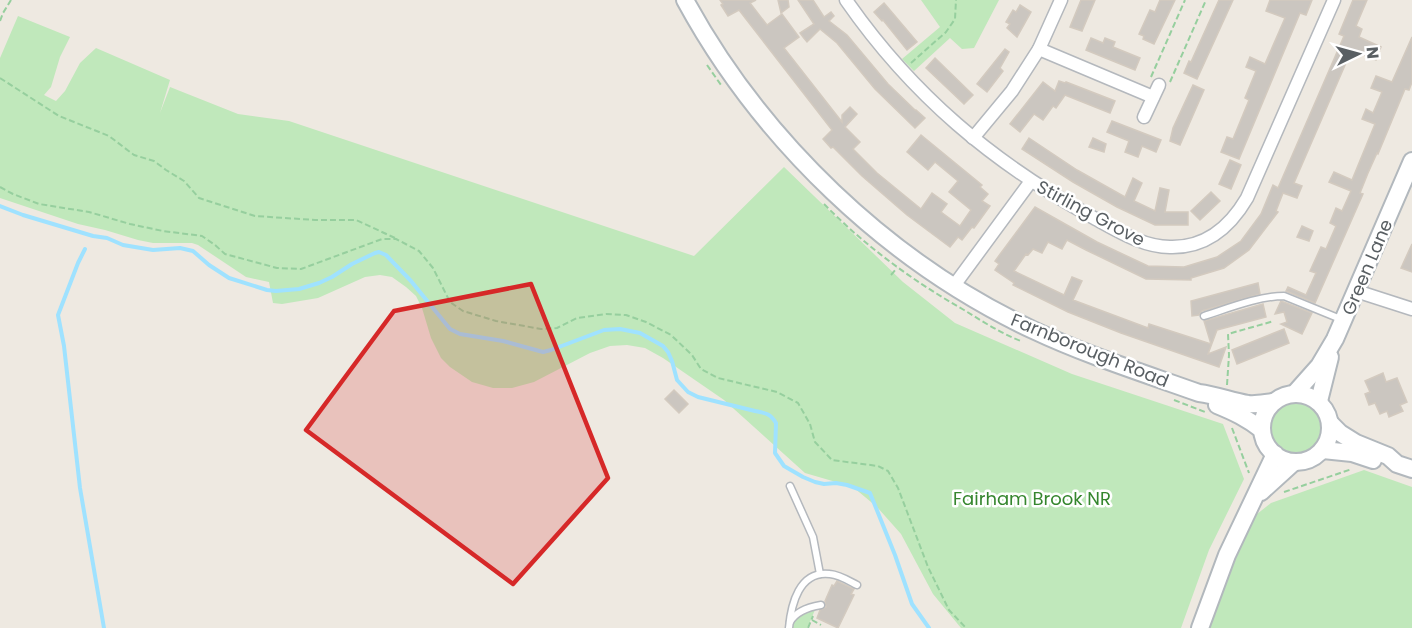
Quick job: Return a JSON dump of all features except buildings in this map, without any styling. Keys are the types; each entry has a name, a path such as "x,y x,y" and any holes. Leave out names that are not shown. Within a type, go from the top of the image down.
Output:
{"street":[{"name":"Farnborough Road","path":"685,0 719,57 759,112 784,141 862,218 924,268 988,307 1076,349 1199,393 1247,404 1273,402"},
{"name":"Stirling Grove","path":"846,0 902,71 947,117 1031,182 1083,212 1145,243 1180,247 1203,241 1214,235 1233,218 1247,198 1334,0"},
{"path":"973,138 1012,91 1039,49 1061,0"},
{"path":"1039,49 1153,97"},
{"path":"1144,117 1159,83"},
{"name":"Green Lane","path":"1295,393 1319,366 1335,339 1412,161"},
{"path":"953,287 1031,182"},
{"path":"1356,291 1412,309"},
{"name":"Green Lane","path":"1319,401 1335,339"},
{"name":"Farnborough Road","path":"1199,393 1208,402 1238,413 1262,430"},
{"path":"1295,393 1308,395 1319,401 1327,411 1331,424 1329,438 1323,450 1315,457 1294,462 1284,460 1268,448 1262,430 1264,415 1273,402 1295,393"},
{"path":"1331,424 1356,443 1388,456 1404,466"},
{"path":"1323,450 1352,453 1386,464 1404,466"},
{"path":"1200,628 1227,555 1275,454"},
{"path":"1253,499 1294,462"}],"lane":[{"path":"1204,316 1264,298 1284,296 1344,320"},
{"path":"790,486 813,537 820,574"},
{"path":"789,625 791,609 798,591 809,580 820,574 834,574 857,585"},
{"path":"789,625 795,615 820,605"}],"path":[{"path":"0,21 11,0"},
{"path":"902,71 946,32 955,19 956,0"},
{"path":"1159,83 1185,0"},
{"path":"1159,83 1206,0"},
{"path":"0,78 58,116 109,136 134,155 154,161 184,181 199,198 255,216 356,220 396,239 419,251 433,268 450,302 463,311 496,321 541,329 557,328 577,318 606,314 627,315 671,335 692,355 701,369 718,378 777,392 798,403 810,423 815,442 832,460 878,466 888,471 898,488 928,567 949,610 966,628"},
{"path":"0,187 39,204 89,212 163,231 202,236 225,254 277,268 301,269 382,238 396,239"},
{"path":"891,275 897,268"},
{"path":"1227,390 1228,334 1274,321"},
{"path":"1229,421 1251,477"},
{"path":"1280,493 1356,467"},
{"path":"812,620 821,625"}],"highlighted area":[{"path":"531,284 608,478 513,584 306,430 394,311"}],"green space":[{"path":"921,0 999,0 974,48 962,49 950,38 914,71 902,59 940,27"},
{"name":"Fairham Brook NR","path":"18,16 70,37 60,57 51,87 44,95 56,101 65,91 80,63 96,48 170,80 160,113 170,87 238,114 289,121 694,256 784,167 903,282 955,323 1072,374 1223,424 1244,479 1209,550 1181,628 961,628 933,594 901,534 877,507 853,487 805,473 724,400 645,348 627,345 610,346 590,353 534,382 512,388 493,388 472,382 441,358 416,296 392,277 380,275 365,277 318,298 282,304 273,303 269,282 246,277 198,245 138,240 78,224 0,198 0,58"},
{"path":"1297,401 1307,403 1316,409 1322,418 1324,428 1322,438 1316,447 1307,453 1297,455 1287,453 1278,447 1272,438 1270,428 1272,418 1278,409 1287,403"},
{"path":"1364,470 1412,487 1412,628 1209,628 1240,548 1257,514 1271,503"},
{"path":"815,610 807,628 792,628 797,618"}],"waterway":[{"path":"0,206 93,236 107,238 123,245 153,250 180,248 193,251 229,278 267,290 299,289 319,283 379,252 386,255 411,281 450,329 460,334 503,341 543,352 604,330 620,329 640,333 663,346 668,352 677,380 688,392 698,397 772,417 776,423 775,453 784,466 815,482 847,485 870,493 912,604 929,628"},
{"path":"85,249 58,315 64,346 80,488 104,628"}]}
